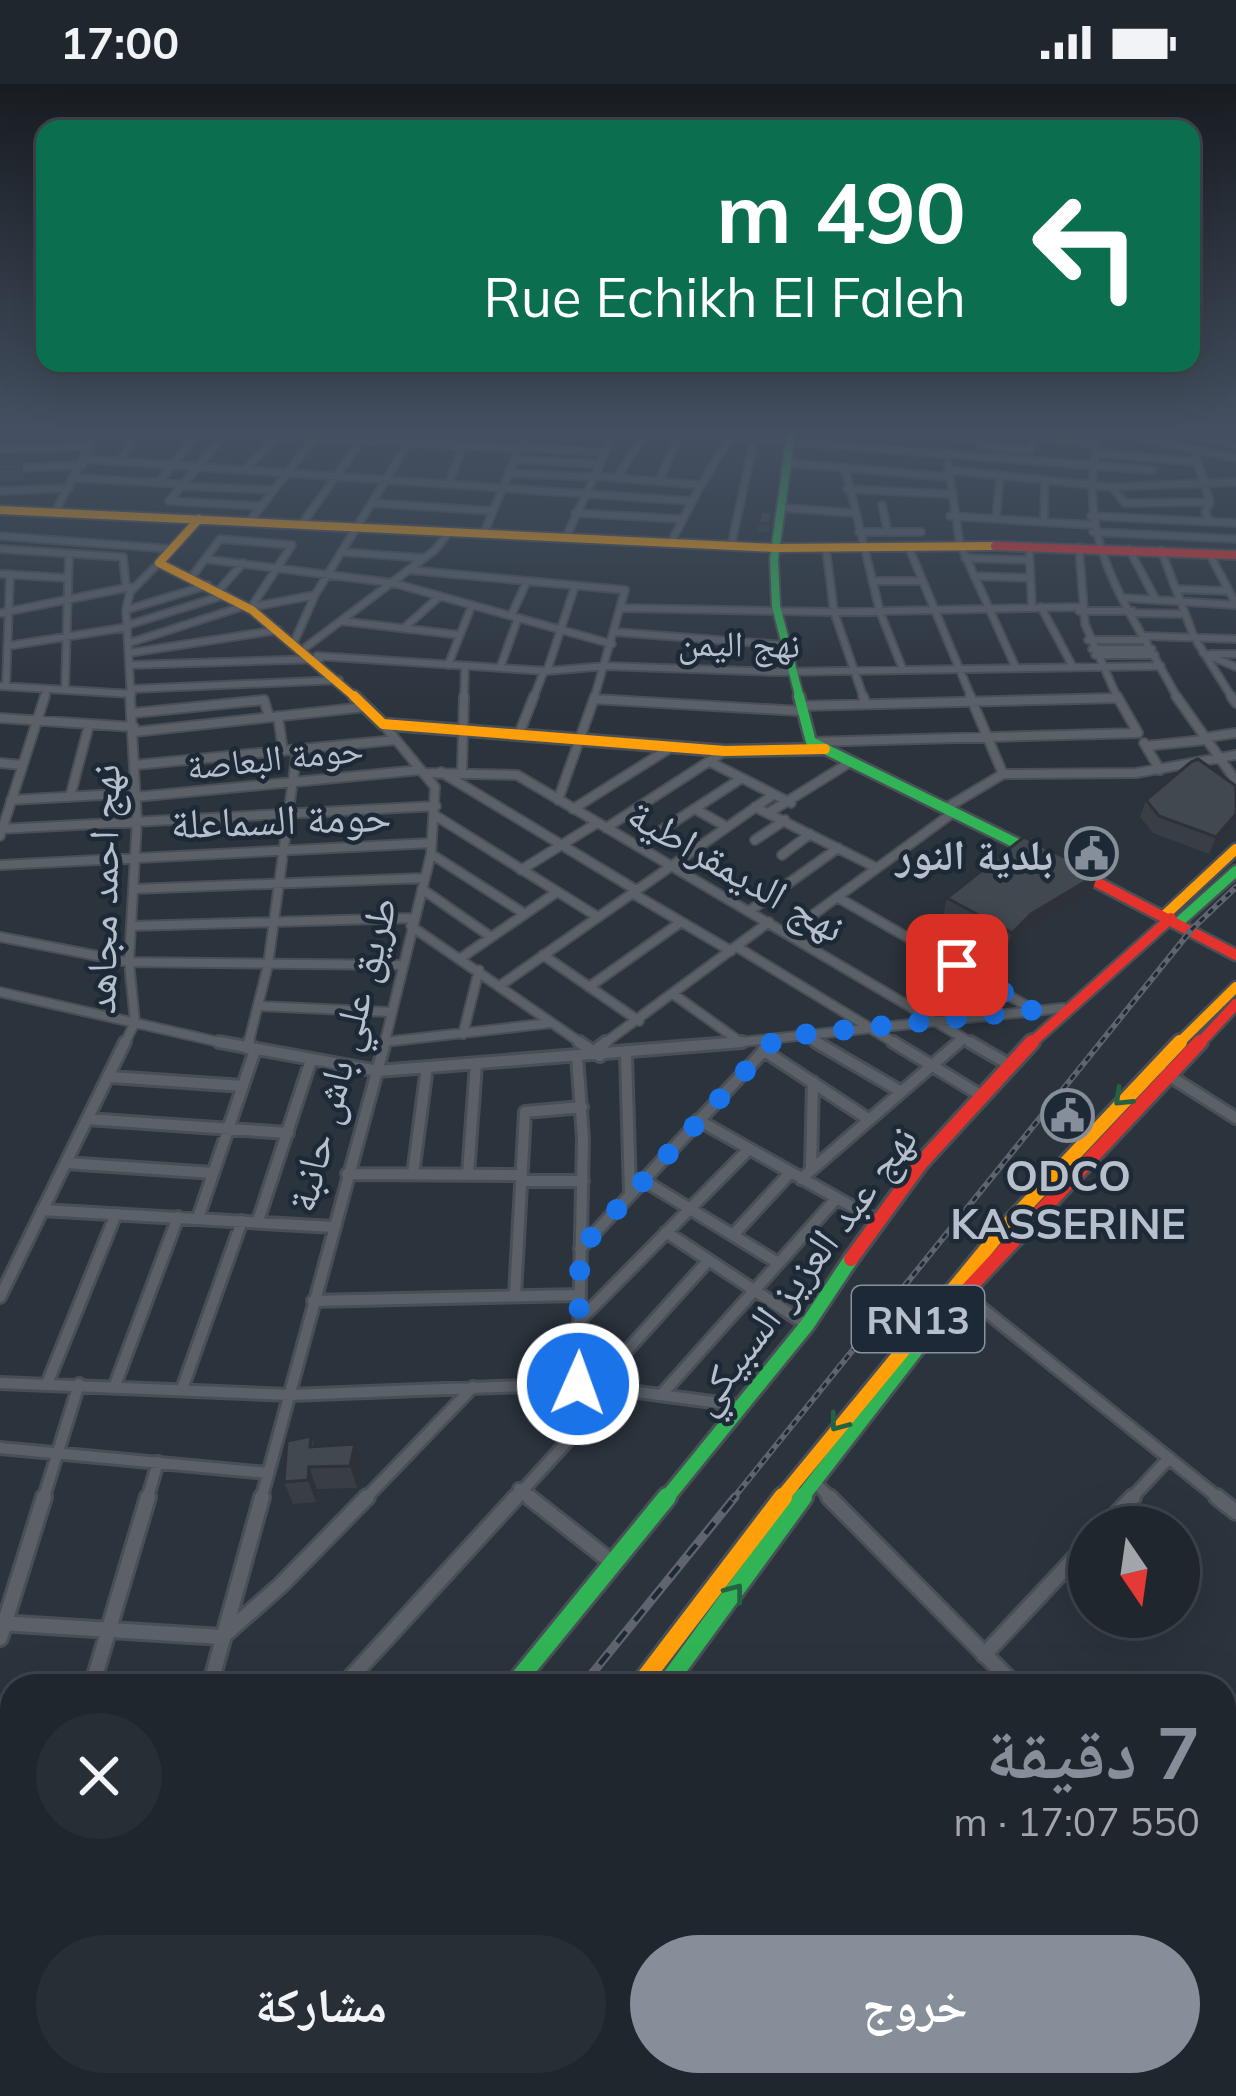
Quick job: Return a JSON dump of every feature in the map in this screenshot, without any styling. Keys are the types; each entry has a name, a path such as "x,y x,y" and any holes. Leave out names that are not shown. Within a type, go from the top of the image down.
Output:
{"street":[{"path":"4,612 130,589 191,528"},
{"path":"309,651 315,595 355,528"},
{"path":"392,528 775,548 1029,553 1097,547 1236,555"},
{"path":"484,533 486,528"},
{"path":"566,537 569,528"},
{"path":"671,542 677,528"},
{"path":"731,546 735,528"},
{"path":"780,528 775,548 776,612 811,742"},
{"path":"858,528 880,612 903,670"},
{"path":"887,528 888,532"},
{"path":"954,528 1016,668"},
{"path":"1093,528 1097,547 1161,666 1203,739 1236,781"},
{"path":"1129,528 1236,539"},
{"path":"309,651 424,558 450,531"},
{"path":"859,532 922,532"},
{"path":"0,536 172,549"},
{"path":"193,575 222,538 292,545 249,607"},
{"path":"1079,547 1079,609 1092,648 1160,770"},
{"path":"826,548 834,612 866,704"},
{"path":"909,548 1003,774"},
{"path":"0,549 123,557 130,589"},
{"path":"1129,549 1156,601"},
{"path":"1161,550 1194,637 1236,703"},
{"path":"341,552 424,558"},
{"path":"1029,553 1036,607 1073,667"},
{"path":"1209,553 1236,604"},
{"path":"65,690 69,554"},
{"path":"205,560 393,583 612,644"},
{"path":"159,562 249,607 309,651 383,724 422,771 435,788 436,811"},
{"path":"7,646 128,626 217,590 243,563"},
{"path":"409,570 622,587 626,593 606,666 558,800"},
{"path":"68,578 5,574 3,686 132,692 339,680"},
{"path":"974,576 1030,578"},
{"path":"448,665 477,578"},
{"path":"1222,579 1236,579"},
{"path":"872,581 922,580"},
{"path":"500,668 527,581"},
{"path":"519,734 562,632 575,586"},
{"name":"نهج احمد مجاهد","path":"0,1298 135,1022 130,962 137,821 127,610 130,589"},
{"path":"1176,589 1229,591"},
{"path":"127,610 217,590"},
{"path":"129,654 249,607 315,595"},
{"path":"404,628 440,596"},
{"path":"1125,598 1236,604"},
{"path":"621,608 880,612 1036,607 1185,614"},
{"path":"341,621 460,634"},
{"path":"129,654 278,630"},
{"path":"615,632 784,645"},
{"path":"1092,648 1194,637 1236,639"},
{"path":"1218,638 1232,654"},
{"path":"1092,648 1150,645"},
{"name":"نهج اليمن","path":"129,654 309,651 546,671 606,666 790,672 1161,666"},
{"path":"1204,653 1232,654"},
{"path":"1204,653 1236,667"},
{"path":"463,771 465,666"},
{"path":"47,688 1,831 288,812 436,811 598,917"},
{"path":"594,699 800,708 1118,698"},
{"path":"134,713 264,700 283,751"},
{"path":"0,718 134,729 365,707"},
{"path":"383,724 725,751 826,748"},
{"path":"70,797 89,725"},
{"path":"811,742 1138,733"},
{"path":"1146,746 1236,733"},
{"path":"135,764 395,740"},
{"path":"811,742 1039,854"},
{"path":"572,808 671,747"},
{"path":"197,1218 243,1086 251,1049 268,965 297,749"},
{"path":"520,870 725,751"},
{"path":"788,933 1003,774 1160,770 1236,755"},
{"path":"768,812 791,803 852,761"},
{"path":"710,762 791,803"},
{"path":"0,763 21,765"},
{"name":"حومة البعاصة","path":"11,800 135,795 422,771"},
{"name":"نهج الديمقراطية","path":"422,771 517,776 1008,1064"},
{"path":"441,772 681,922 977,1093"},
{"path":"637,846 742,778"},
{"path":"501,985 772,795"},
{"path":"755,807 878,868"},
{"path":"695,808 727,827"},
{"name":"طريق علي باش حانبة","path":"213,1674 378,1070 422,890 436,811"},
{"path":"755,839 785,820"},
{"path":"782,855 810,834"},
{"name":"حومة السماعلة","path":"0,865 283,848 431,848"},
{"path":"431,848 525,914"},
{"path":"752,910 838,848"},
{"name":"نهج عبد العزيز السبيكي","path":"1172,918 1236,849"},
{"path":"1072,870 1234,951"},
{"name":"نهج عبد العزيز السبيكي","path":"523,1674 807,1325 876,1220 977,1093 1063,1008 1236,871"},
{"path":"133,889 424,878"},
{"path":"422,890 491,937"},
{"path":"461,958 557,892"},
{"path":"837,897 1034,1010"},
{"path":"132,926 412,922 597,1053"},
{"path":"590,987 681,922"},
{"path":"597,1053 770,922"},
{"path":"0,937 130,962 401,964"},
{"path":"543,955 639,1021"},
{"path":"463,1034 479,970"},
{"name":"RN13","path":"648,1674 800,1473 996,1241 1028,1196 1236,987"},
{"path":"0,992 251,1049 378,1070 626,1054 1063,1008"},
{"path":"673,994 740,1041"},
{"name":"RN13","path":"996,1241 1042,1206 1236,1004"},
{"path":"259,1006 390,1012"},
{"path":"383,1042 551,1023"},
{"path":"801,1033 900,1091"},
{"path":"580,1249 777,1037"},
{"path":"801,1179 962,1040"},
{"path":"763,1049 868,1119"},
{"path":"626,1054 630,1194"},
{"path":"577,1057 583,1181 578,1384"},
{"path":"258,1222 311,1060"},
{"path":"468,1174 476,1064"},
{"path":"412,1174 427,1067"},
{"path":"1155,1067 1236,1118"},
{"path":"111,1076 243,1086"},
{"path":"812,1169 813,1082"},
{"path":"515,1295 526,1111 582,1108"},
{"path":"87,1119 288,1133"},
{"path":"698,1120 876,1220"},
{"path":"580,1320 749,1149"},
{"path":"1073,1149 1087,1157"},
{"path":"66,1163 213,1173"},
{"path":"733,1235 790,1173"},
{"path":"347,1174 583,1181"},
{"path":"643,1180 778,1263"},
{"path":"1028,1196 1042,1206"},
{"path":"661,1395 835,1200"},
{"path":"42,1210 333,1227"},
{"path":"47,1384 116,1214"},
{"path":"115,1385 178,1217"},
{"path":"182,1389 242,1221"},
{"path":"666,1232 807,1325"},
{"path":"595,1386 708,1261"},
{"path":"955,1287 1236,1512"},
{"name":"RN13","path":"674,1674 955,1287"},
{"path":"313,1301 580,1294"},
{"path":"0,1383 290,1395 578,1384 742,1406"},
{"path":"0,1638 79,1384"},
{"path":"3,1623 222,1637 281,1585 473,1387"},
{"path":"354,1674 519,1489 616,1389"},
{"path":"0,1448 267,1473"},
{"path":"1124,1506 1169,1458"},
{"path":"95,1674 158,1462"},
{"path":"800,1473 814,1481 1004,1674"},
{"path":"519,1489 615,1564"},
{"path":"984,1654 1068,1565"}],"building":[{"path":"1198,759 1236,786 1236,814 1216,837 1159,816 1146,800"},
{"path":"1024,837 1098,874 1031,914 1012,933 947,898"},
{"path":"311,1436 310,1447 355,1444 350,1466 309,1467 308,1480 284,1482 287,1441"}],"railway":[{"path":"732,1500 1192,929 1236,887"},
{"path":"592,1674 735,1497"}],"traffic: fast":[{"path":"778,528 776,606 811,742 1028,849"},
{"path":"1179,922 1236,871"},
{"path":"523,1674 807,1325 851,1259"},
{"path":"674,1674 940,1319"}],"traffic: slow":[{"path":"191,528 159,563 222,592 280,630 383,724 725,751 825,749"},
{"path":"365,528 775,548 995,546"},
{"path":"1165,915 1236,849"},
{"path":"648,1674 922,1323 1074,1151 1236,987"}],"traffic: jam":[{"path":"995,546 1236,555"},
{"path":"1085,876 1236,955"},
{"path":"851,1259 921,1163 998,1076 1171,918"},
{"path":"940,1319 1236,1004"}],"place":[{"name":"بلدية النور","path":"1092,854"},
{"name":"ODCO KASSERINE","path":"1068,1116"}],"route":[{"path":"578,1384 580,1249 777,1037 1034,1010 957,965"}]}
